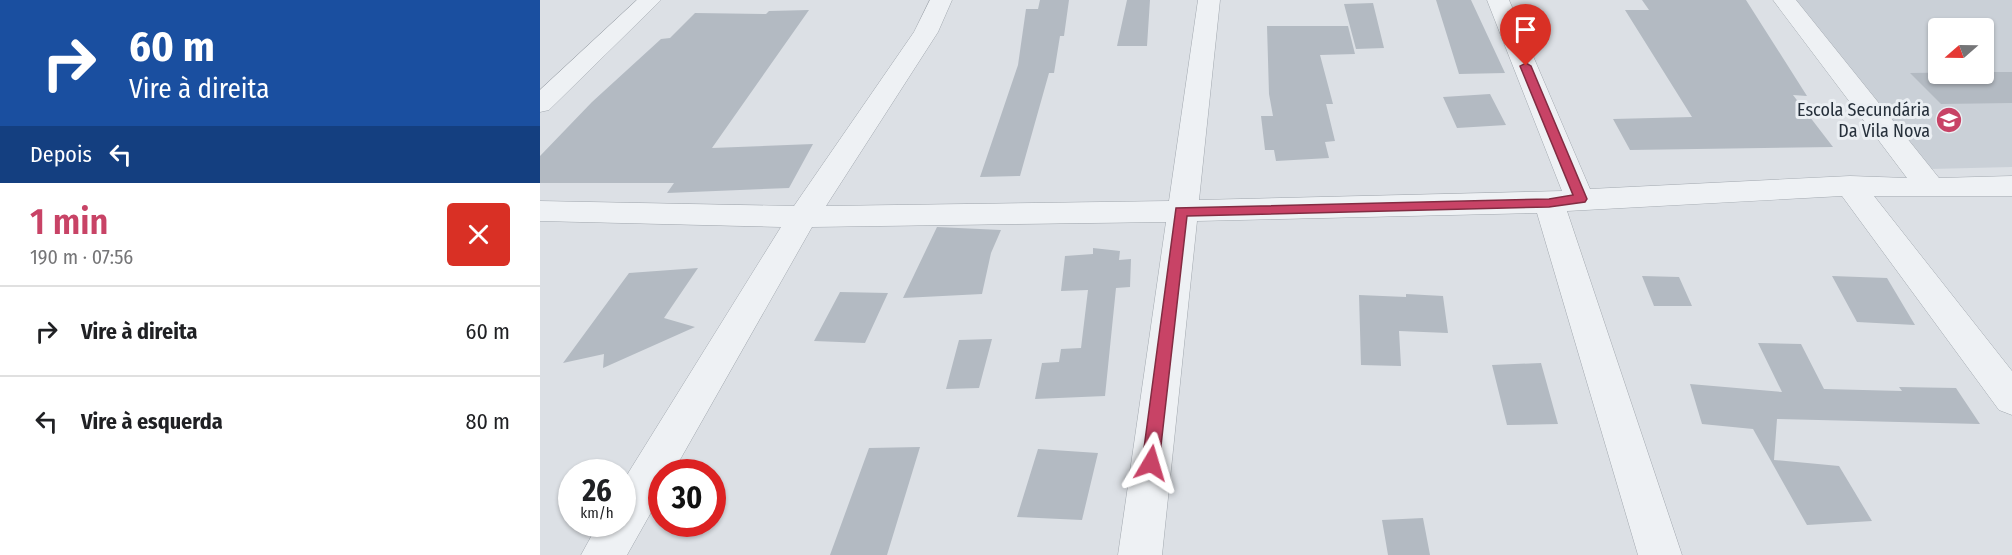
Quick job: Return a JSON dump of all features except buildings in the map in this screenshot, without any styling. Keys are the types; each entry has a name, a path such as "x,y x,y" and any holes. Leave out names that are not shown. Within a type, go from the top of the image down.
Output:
{"street":[{"path":"540,104 650,0"},
{"path":"636,499 803,217 926,32 941,0"},
{"path":"1140,555 1209,0"},
{"path":"1498,0 1565,201 1660,555"},
{"path":"1784,0 1931,188"},
{"path":"540,211 803,217 1181,212 1565,201 1850,186 1931,188 2012,186"},
{"path":"1850,186 2012,399"},
{"path":"603,555 614,537"}],"shaded area":[{"name":"Escola Secundária Da Vila Nova","path":"1782,0 2012,0 2012,167 1930,169"}],"place":[{"name":"Escola Secundária Da Vila Nova","path":"1949,120"}],"route":[{"path":"1151,463 1181,212 1549,203 1580,199 1526,66"}]}
